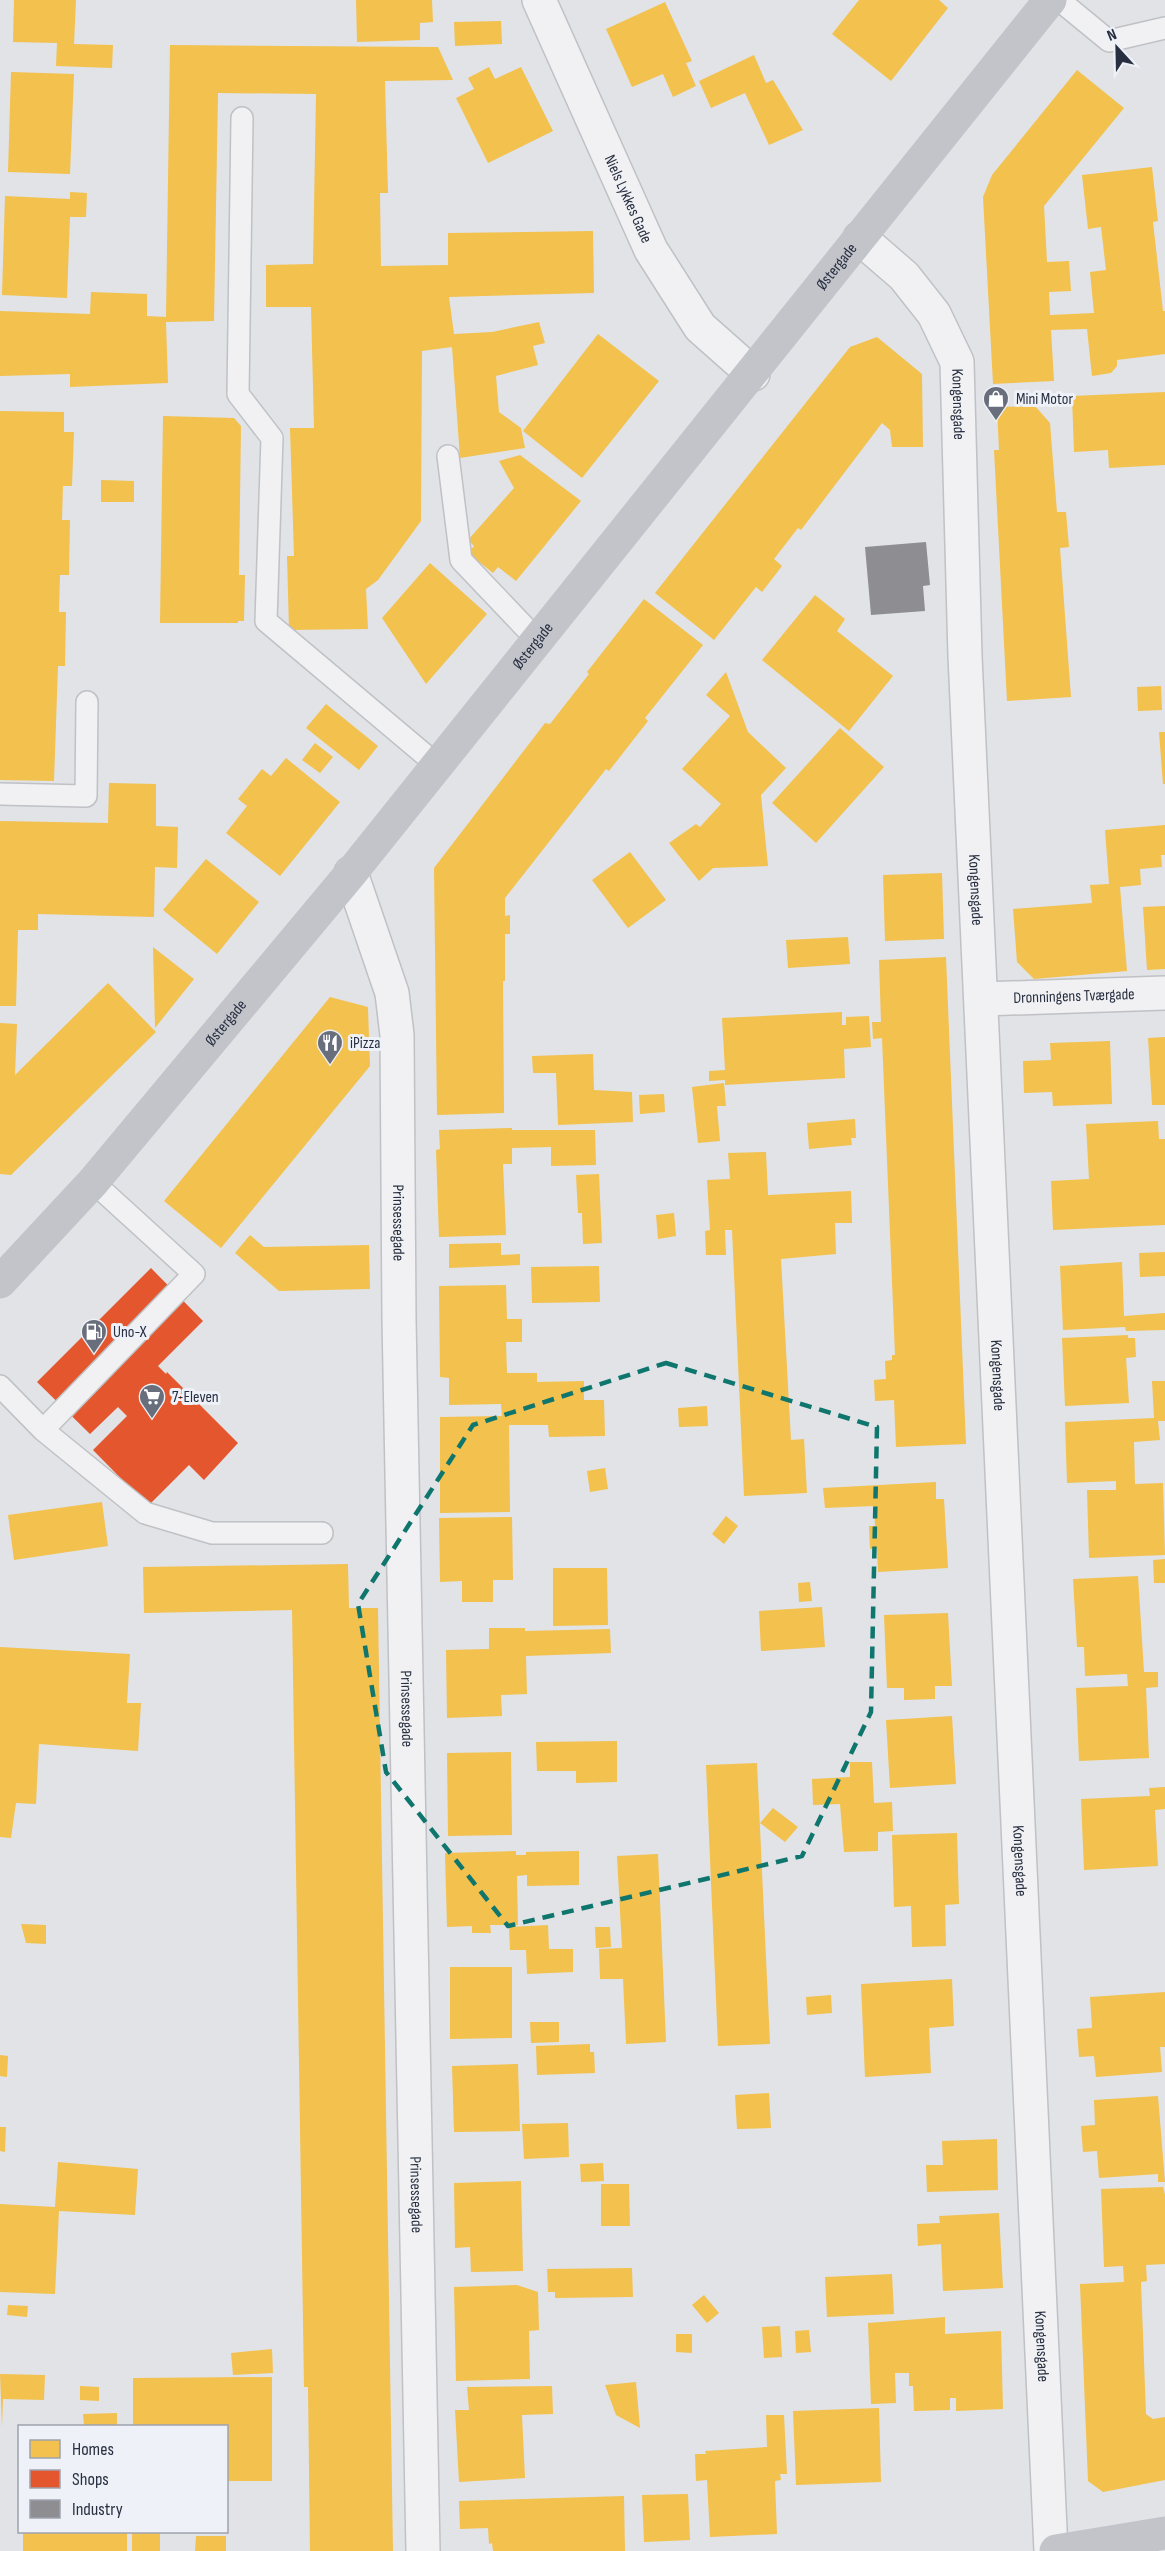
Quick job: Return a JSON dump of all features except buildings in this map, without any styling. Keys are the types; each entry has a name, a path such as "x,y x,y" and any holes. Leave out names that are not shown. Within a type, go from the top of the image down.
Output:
{"main road":[{"name":"Østergade","path":"0,1282 93,1182 351,873 753,374 1050,0"},
{"path":"1056,2551 1165,2533"}],"street":[{"name":"Niels Lykkes Gade","path":"539,0 651,250 700,327 753,374"},
{"name":"Kongensgade","path":"860,238 904,276 934,314 957,362 965,656 1051,2551"},
{"name":"Prinsessegade","path":"351,873 392,993 397,1035 399,1319 423,2551"},
{"name":"Dronningens Tværgade","path":"982,999 1165,993"}],"lane":[{"path":"1059,0 1109,41 1165,28"},
{"path":"242,118 238,394 272,438 266,621 437,765"},
{"path":"448,456 462,560 538,641"},
{"path":"0,794 87,796 87,702"},
{"path":"43,1430 194,1274 93,1182"},
{"path":"0,1386 43,1430 145,1513 212,1533 322,1533"}],"highlighted area":[{"path":"666,1363 877,1427 871,1712 802,1856 508,1926 386,1772 358,1604 473,1425"}],"place":[{"name":"Mini Motor","path":"996,422"},
{"name":"iPizza","path":"330,1066"},
{"name":"Uno-X","path":"94,1355"},
{"name":"7-Eleven","path":"152,1420"}]}
